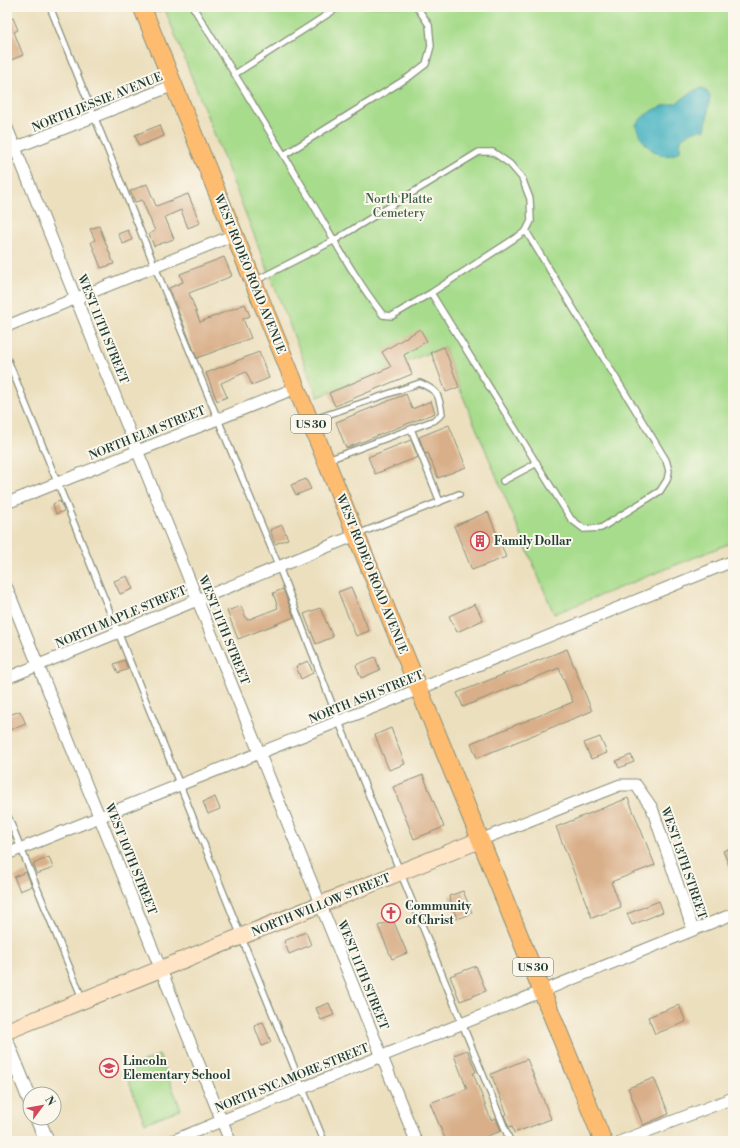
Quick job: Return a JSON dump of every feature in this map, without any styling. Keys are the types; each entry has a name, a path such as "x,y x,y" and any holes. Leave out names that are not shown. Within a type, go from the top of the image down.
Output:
{"main road":[{"name":"WEST RODEO ROAD AVENUE","path":"148,8 174,85 234,235 418,690 543,991 603,1141"},
{"name":"NORTH WILLOW STREET","path":"7,1031 480,840"}],"street":[{"name":"NORTH JESSIE AVENUE","path":"11,150 174,85"},
{"name":"WEST 11TH STREET","path":"7,128 11,150 76,298 416,1141"},
{"path":"7,326 234,235"},
{"name":"NORTH ELM STREET","path":"7,503 296,388"},
{"name":"NORTH MAPLE STREET","path":"7,678 356,535"},
{"name":"NORTH ASH STREET","path":"7,854 339,722 733,562"},
{"name":"WEST 10TH STREET","path":"7,588 230,1141"},
{"name":"NORTH WILLOW STREET","path":"480,840 620,785 636,785"},
{"name":"WEST 13TH STREET","path":"636,785 652,808 693,930"},
{"name":"NORTH SYCAMORE STREET","path":"172,1141 733,914"},
{"path":"7,1043 24,1086"},
{"path":"622,1141 733,1098"},
{"path":"40,1126 47,1141"}],"lane":[{"path":"50,7 510,1141"},
{"path":"193,7 235,74 335,240 371,299 383,315 392,316 431,293 526,230 531,221 530,199 522,178 510,164 493,152 479,152 335,240 253,282"},
{"path":"235,74 339,7"},
{"path":"284,155 409,77 426,64 431,46 429,25 416,7"},
{"path":"431,293 571,519 584,529 601,528 660,491 667,480 669,471 666,460 526,230"},
{"path":"7,358 117,633 324,1141"},
{"path":"309,420 420,383 432,389 439,399 442,414 435,420 326,461"},
{"path":"411,429 440,502"},
{"path":"503,480 537,463"},
{"path":"356,535 459,494"},
{"path":"7,814 83,1001"}],"green space":[{"name":"North Platte Cemetery","path":"164,7 733,7 733,542 554,614 459,387 444,347 318,397"},
{"path":"159,1055 181,1109 145,1123 124,1070"}],"water":[{"path":"703,88 709,93 710,96 705,130 695,131 681,139 680,151 673,155 666,156 659,154 647,145 638,132 636,125 639,121 645,115 654,110 662,106 676,103 692,92"}],"building":[{"path":"7,16 9,19 13,18 18,30 14,32 23,55 11,60 7,49"},
{"path":"160,125 164,136 139,146 135,135"},
{"path":"147,184 156,206 188,194 200,223 188,228 181,210 165,217 174,239 154,246 149,234 155,231 142,200 135,202 130,191"},
{"path":"99,226 114,264 101,268 91,242 95,240 90,229"},
{"path":"128,230 132,240 123,244 118,234"},
{"path":"224,257 232,276 189,293 200,322 245,304 250,316 243,319 251,338 197,358 169,288 183,282 180,274"},
{"path":"420,329 427,341 404,355 412,374 335,406 329,393 391,367 382,352"},
{"path":"444,347 459,387 446,392 431,352"},
{"path":"259,352 269,378 252,385 246,372 221,383 227,397 217,401 206,373"},
{"path":"406,394 412,409 431,401 435,413 346,448 336,422"},
{"path":"449,425 466,467 438,478 428,453 425,454 419,437"},
{"path":"411,440 418,457 375,474 368,457"},
{"path":"306,479 311,489 296,495 291,485"},
{"path":"60,501 64,511 56,514 53,504"},
{"name":"Family Dollar","path":"488,512 506,557 472,570 454,526"},
{"path":"282,525 288,539 275,544 270,530"},
{"path":"127,576 133,589 120,594 114,581"},
{"path":"351,587 369,631 356,636 338,592"},
{"path":"283,589 294,617 238,639 227,611 241,606 247,620 278,608 273,593"},
{"path":"475,604 483,620 457,632 449,616"},
{"path":"320,608 333,637 316,644 304,614"},
{"path":"567,649 592,711 477,758 471,743 573,702 559,668 463,707 457,693"},
{"path":"375,657 380,670 361,678 356,665"},
{"path":"124,660 128,669 118,673 114,664"},
{"path":"308,661 313,673 301,679 296,666"},
{"path":"20,711 26,724 10,730 7,722 7,716"},
{"path":"391,728 405,764 389,770 375,735"},
{"path":"600,737 607,753 591,759 584,743"},
{"path":"631,755 634,762 619,768 616,761"},
{"path":"423,775 444,827 414,839 393,787"},
{"path":"215,797 220,809 208,814 203,802"},
{"path":"628,798 655,865 611,882 621,907 592,918 556,827"},
{"path":"733,847 733,875 723,851"},
{"path":"49,857 53,868 37,874 33,864"},
{"path":"26,872 32,886 20,891 14,877"},
{"path":"463,891 472,913 457,919 449,896"},
{"path":"659,901 663,912 632,925 627,914"},
{"path":"393,920 407,953 392,959 378,926"},
{"path":"306,932 311,945 289,954 284,941"},
{"path":"476,966 486,991 460,1001 450,976"},
{"path":"329,1003 334,1015 321,1020 316,1008"},
{"path":"679,1005 686,1022 655,1034 648,1017"},
{"path":"263,1022 271,1042 262,1046 254,1025"},
{"path":"467,1050 476,1072 473,1073 491,1120 496,1118 501,1131 474,1141 446,1141 430,1103 467,1089 454,1055"},
{"path":"527,1059 551,1119 514,1133 512,1126 509,1127 504,1115 507,1114 491,1074"},
{"path":"654,1078 669,1114 643,1125 628,1088"}],"place":[{"name":"Family Dollar","path":"480,541"},
{"name":"Community of Christ","path":"391,913"},
{"name":"Lincoln Elementary School","path":"109,1068"}]}
